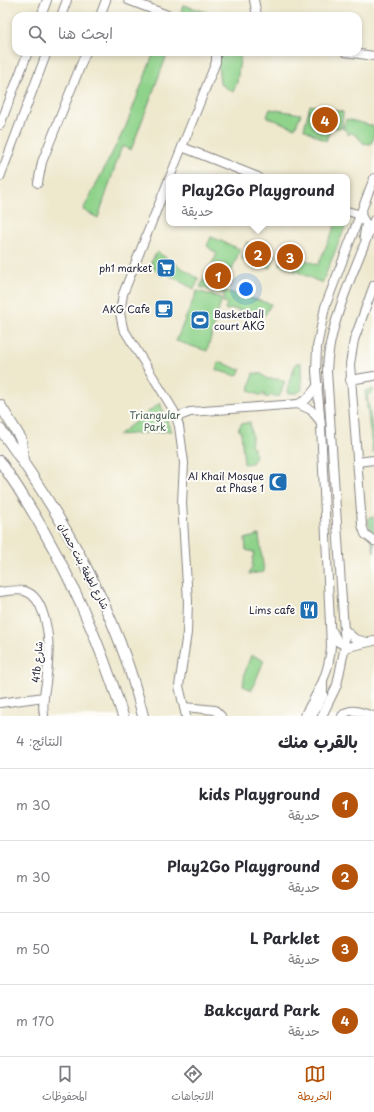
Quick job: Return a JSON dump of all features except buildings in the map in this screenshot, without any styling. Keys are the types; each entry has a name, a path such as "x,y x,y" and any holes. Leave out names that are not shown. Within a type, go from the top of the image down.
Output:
{"main road":[{"path":"0,405 22,439 23,461"},
{"name":"شارع لطيفة بنت حمدان","path":"0,429 23,461 66,529 103,599 127,659 143,716"},
{"name":"شارع لطيفة بنت حمدان","path":"0,461 16,484 62,567 88,619 107,668 123,716"}],"street":[{"path":"42,12 47,0"},
{"path":"62,12 67,0"},
{"path":"102,12 106,0"},
{"path":"128,0 160,12"},
{"path":"254,0 256,12"},
{"path":"362,54 374,56"},
{"path":"0,125 26,56"},
{"path":"0,177 45,56"},
{"path":"38,184 42,162 84,56"},
{"path":"172,174 216,62 216,56"},
{"path":"182,147 250,174"},
{"path":"304,716 323,684 331,654 316,359 321,324 355,226 374,178"},
{"path":"166,188 123,294 120,313 126,335 177,417 184,463 182,503 188,601 187,633 179,680 180,692 186,716"},
{"path":"350,212 361,214"},
{"path":"360,256 366,227 361,214"},
{"path":"350,219 355,226"},
{"path":"322,716 337,685 345,646 327,362 333,329 374,220"},
{"path":"374,285 352,348 350,380 362,525 365,534 374,541"},
{"path":"350,380 374,376"},
{"path":"298,404 311,395 318,386"},
{"path":"177,417 190,412 298,404 311,410 320,421"},
{"path":"357,462 374,460"},
{"path":"0,471 16,484"},
{"name":"41b شارع","path":"0,592 23,590 32,595 38,602 47,627 49,644 44,697 44,716"},
{"path":"330,616 335,639 345,646 354,646 371,642"},
{"path":"345,630 355,639 371,642"},
{"path":"312,716 324,696 323,684"},
{"path":"0,703 44,697"},
{"path":"140,704 148,716"},
{"path":"184,707 215,710 221,716"},
{"path":"342,716 346,712 352,710 374,716"}],"green space":[{"path":"183,5 207,12 181,12"},
{"path":"152,56 166,56 131,150 122,146 98,218 83,210 126,126"},
{"path":"217,56 240,56 237,82 233,92 220,84"},
{"path":"310,105 343,112 342,128 331,128 326,141 304,129"},
{"path":"270,109 301,114 295,128 267,117"},
{"path":"346,119 374,126 374,138 371,144 363,143 357,136 350,132 349,135 347,134 347,131 343,129"},
{"path":"335,226 346,226 322,283 280,264 283,251 318,265"},
{"path":"211,237 240,249 223,294 200,287 217,254 207,246"},
{"path":"247,242 265,252 267,251 276,255 270,268 242,259"},
{"path":"157,252 199,279 194,289 165,273 162,276 154,269 151,262"},
{"name":"Basketball court AKG","path":"197,291 222,298 207,351 176,341"},
{"path":"225,291 271,304 265,315 261,313 259,317 235,309 227,310 225,309 227,303 223,302"},
{"path":"222,362 239,370 241,369 237,376 216,370 218,363"},
{"path":"296,363 301,363 302,390 297,393 288,393 289,382"},
{"path":"253,373 262,374 267,379 279,379 285,382 279,397 271,395 268,398 264,396 265,394 262,393 262,396 249,391"},
{"path":"374,389 373,392 367,395 374,439 373,454 365,391"},
{"name":"Triangular Park","path":"160,403 171,431 118,435"},
{"path":"250,422 252,438 251,445 254,448 255,458 252,463 244,464 241,432 238,430 241,424"},
{"path":"374,517 374,552 368,518"},
{"path":"259,535 264,572 249,574 252,567 254,552 246,550 245,539"},
{"path":"251,655 264,660 252,690 243,686 245,672"}],"place":[{"name":"Bakcyard Park","path":"325,120"},
{"name":"Play2Go Playground","path":"258,254"},
{"name":"L Parklet","path":"290,257"},
{"name":"ph1 market","path":"166,268"},
{"name":"kids Playground","path":"218,276"},
{"name":"AKG Cafe","path":"164,309"},
{"name":"Basketball court AKG","path":"200,320"},
{"name":"Al Khail Mosque at Phase 1","path":"278,482"},
{"name":"Lims cafe","path":"309,610"}]}
